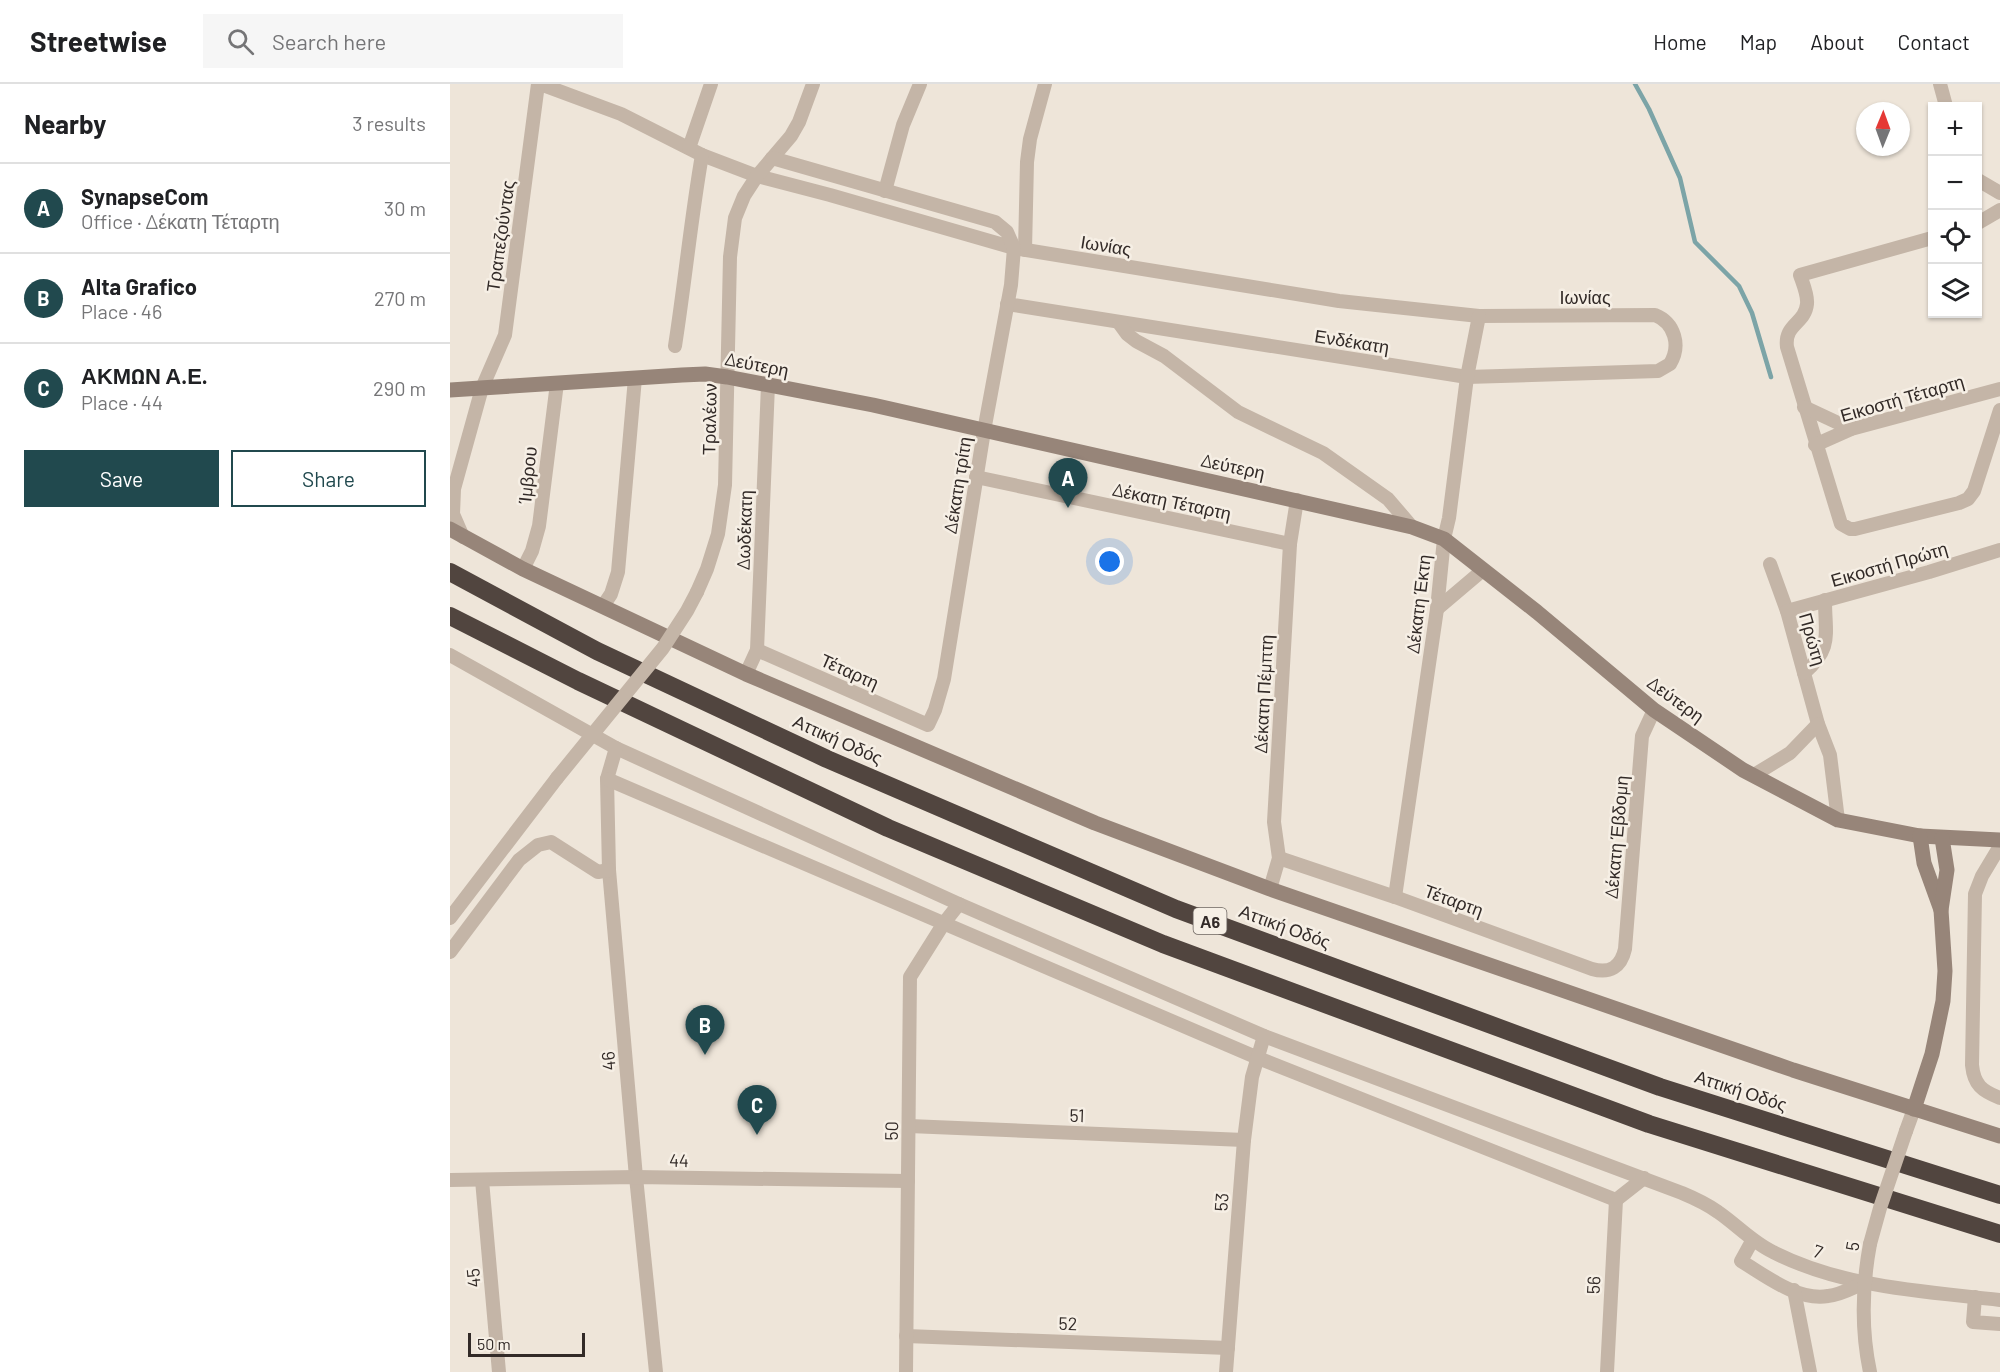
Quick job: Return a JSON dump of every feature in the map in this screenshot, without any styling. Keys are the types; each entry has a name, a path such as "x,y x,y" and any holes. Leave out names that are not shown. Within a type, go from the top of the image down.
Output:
{"highway":[{"name":"Αττική Οδός","path":"450,572 597,651 827,759 1176,909 1660,1087 2000,1195"},
{"name":"Α6","path":"450,616 578,681 888,828 1163,944 1649,1124 2000,1234"}],"street":[{"name":"Ιωνίας","path":"539,84 621,114 702,155 757,176 1020,249 1339,301 1479,316 1656,315 1672,328 1676,342"},
{"name":"Τραπεζούντας","path":"456,533 453,514 453,482 482,388 505,335 539,84"},
{"path":"689,148 711,84"},
{"name":"Τραλέων","path":"450,918 557,778 663,648 697,592 713,553 723,510 731,236 735,218 757,176 799,122 813,84"},
{"path":"885,191 903,125 920,84"},
{"name":"Δέκατη τρίτη","path":"928,725 938,703 944,679 984,431 1007,304 1020,249 1030,139 1045,84"},
{"path":"1940,84 1945,102"},
{"path":"675,346 690,225 702,155"},
{"path":"772,158 999,224 1020,249"},
{"path":"1982,183 2000,193"},
{"path":"1982,220 2000,210"},
{"path":"1928,239 1800,275 1807,303 1805,311 1788,333 1786,340 1815,445 1839,520 1845,528 1856,529 1968,499 1976,487 2000,410"},
{"name":"Ενδέκατη","path":"1007,304 1467,377 1658,371 1670,364 1674,357 1676,342"},
{"name":"Δέκατη Έκτη","path":"1395,897 1437,609 1444,539 1449,518 1467,377 1479,316"},
{"path":"1119,323 1136,341 1164,356 1239,412 1323,453 1388,499 1412,527"},
{"name":"Δεύτερη","path":"450,390 705,374 727,377 873,405 1412,527 1444,539 1654,710 1754,775 1838,820 1920,836 2000,840"},
{"path":"603,606 611,594 618,572 635,378"},
{"name":"Ίμβρου","path":"523,569 532,551 539,526 557,382"},
{"name":"Δωδέκατη","path":"746,674 757,650 768,386"},
{"name":"Εικοστή Τέταρτη","path":"1815,445 1851,429 2000,390"},
{"path":"1804,407 1851,429"},
{"name":"Δέκατη Τέταρτη","path":"976,477 1290,544"},
{"name":"Δέκατη Πέμπτη","path":"1270,889 1279,858 1274,822 1290,544 1297,500"},
{"path":"456,533 523,569 746,674 1095,823 1270,889 1793,1070 2000,1136"},
{"name":"Εικοστή Πρώτη","path":"1787,611 2000,550"},
{"name":"Πρώτη","path":"1770,564 1787,611 1818,724 1830,755 1838,820"},
{"path":"1437,609 1483,570"},
{"path":"1804,673 1818,661 1823,652 1826,641 1824,600"},
{"name":"Τέταρτη","path":"757,650 928,725"},
{"name":"7","path":"450,656 616,748 959,904 1264,1036 1700,1201 1718,1212 1752,1240 1796,1262 1864,1283 2000,1300"},
{"name":"Δέκατη Έβδομη","path":"1616,967 1625,949 1642,736 1654,710"},
{"path":"1754,775 1790,753 1818,724"},
{"name":"46","path":"616,748 607,779 609,870 656,1372"},
{"path":"607,779 1258,1058 1616,1200 1644,1178"},
{"path":"1920,836 1924,863 1941,910"},
{"path":"1914,1109 1932,1054 1943,1001 1945,971 1941,910 1947,870 1942,838"},
{"path":"450,952 519,860 538,845 551,842 598,872 609,870"},
{"path":"2000,846 1982,876 1975,894 1972,1065 1975,1081 1979,1087 2000,1098"},
{"name":"Τέταρτη","path":"1279,858 1395,897 1601,972 1616,967"},
{"name":"50","path":"906,1372 910,977 959,904"},
{"name":"53","path":"1226,1372 1244,1140 1252,1077 1264,1036"},
{"name":"5","path":"1870,1372 1864,1334 1864,1283 1870,1244 1914,1109"},
{"name":"51","path":"909,1126 1244,1140"},
{"name":"44","path":"450,1180 636,1177 908,1181"},
{"name":"45","path":"482,1180 499,1372"},
{"name":"56","path":"1607,1372 1616,1200"},
{"path":"1752,1240 1741,1261 1794,1290 1817,1297 1830,1296 1864,1283"},
{"path":"1794,1290 1810,1372"},
{"path":"1975,1297 1973,1322 2000,1324"},
{"name":"52","path":"906,1336 1228,1348"}],"waterway":[{"path":"1635,84 1649,109 1680,178 1695,242 1739,286 1752,313 1771,377"}],"place":[{"name":"SynapseCom","path":"1068,508"},
{"name":"Alta Grafico","path":"705,1055"},
{"name":"ΑΚΜΩΝ Α.Ε.","path":"757,1135"}]}
